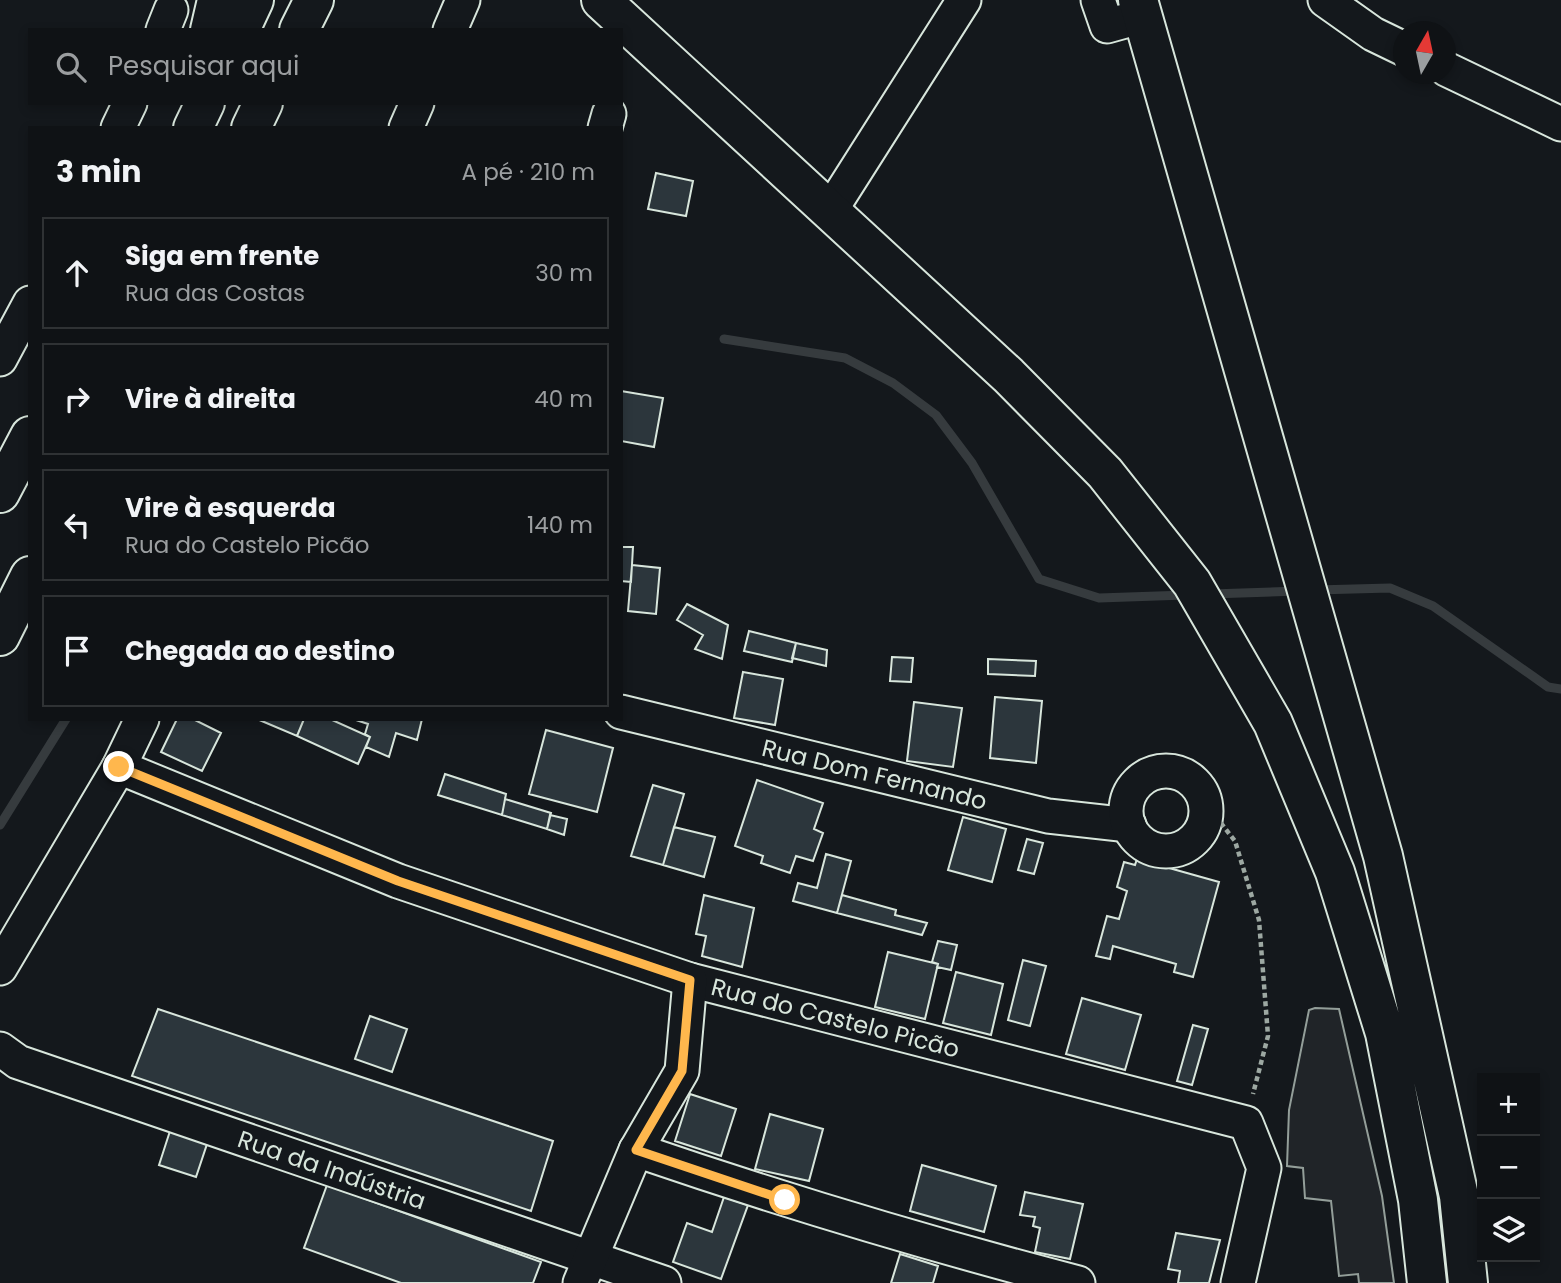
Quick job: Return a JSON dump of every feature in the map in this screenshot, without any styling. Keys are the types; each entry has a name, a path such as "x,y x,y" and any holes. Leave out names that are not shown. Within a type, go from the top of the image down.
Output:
{"highway":[{"path":"210,28 217,0"},
{"path":"241,28 254,0"},
{"path":"300,28 314,0"},
{"path":"605,4 1008,375 1105,473 1192,583 1273,723 1335,872 1385,1033 1418,1200 1427,1283"},
{"path":"1140,8 1383,856 1459,1196 1468,1283"},
{"path":"192,126 196,105"},
{"path":"193,126 204,105"},
{"path":"252,126 262,105"},
{"path":"0,493 28,440"},
{"path":"0,636 28,580"}],"street":[{"path":"451,28 463,0"},
{"path":"830,211 964,0"},
{"path":"1098,0 1107,26 1140,8"},
{"path":"1325,0 1373,34 1393,44"},
{"path":"1456,74 1561,124"},
{"path":"119,126 129,105"},
{"path":"407,126 416,105"},
{"path":"0,359 28,307"},
{"name":"Rua Dom Fernando","path":"623,712 1048,816 1129,825"},
{"path":"0,968 119,767 141,721"},
{"name":"Rua do Castelo Picão","path":"119,767 398,881 690,980 1246,1123"},
{"path":"1168,770 1192,780 1205,803 1203,826 1197,836 1177,849 1165,851 1143,844 1129,825 1125,812 1133,787 1155,772 1168,770"},
{"path":"585,1270 636,1150 682,1071 690,980"},
{"name":"Rua da Indústria","path":"0,1049 18,1062 585,1270 664,1283"},
{"path":"1238,1283 1264,1168 1246,1123"},
{"path":"636,1150 797,1204 1078,1283"}],"path":[{"path":"1205,803 1235,841 1259,920 1268,1036 1246,1123"}],"shaded area":[{"path":"1339,1009 1382,1196 1394,1283 1359,1283 1358,1274 1339,1276 1331,1201 1305,1198 1303,1168 1287,1166 1289,1110 1309,1010"}],"building":[{"path":"656,173 693,181 686,216 648,209"},
{"path":"623,391 663,398 654,447 623,441"},
{"path":"623,547 633,547 631,582 623,581"},
{"path":"632,565 660,568 656,614 628,611"},
{"path":"687,604 728,625 722,659 695,649 703,635 677,620"},
{"path":"749,631 796,643 792,662 744,651"},
{"path":"796,643 827,650 826,666 792,658"},
{"path":"892,657 913,658 911,682 890,681"},
{"path":"988,659 1036,661 1035,676 988,674"},
{"path":"743,672 783,679 775,725 734,718"},
{"path":"995,697 1042,701 1036,763 990,758"},
{"path":"914,702 962,708 953,767 907,761"},
{"path":"176,721 197,721 221,733 202,771 161,752"},
{"path":"262,721 303,721 297,736"},
{"path":"303,721 334,721 370,737 358,764 297,736"},
{"path":"359,721 422,721 417,740 396,733 389,757 366,747 370,737 365,734 368,724"},
{"path":"546,730 613,748 597,812 529,794"},
{"path":"445,774 506,794 502,815 438,795"},
{"path":"757,780 823,803 814,829 823,833 813,861 796,856 790,873 761,863 763,856 735,846"},
{"path":"653,785 684,794 663,865 631,856"},
{"path":"505,799 551,813 547,829 502,815"},
{"path":"550,815 567,819 564,835 547,829"},
{"path":"963,817 1006,829 992,882 948,870"},
{"path":"674,827 715,837 704,877 663,865"},
{"path":"1027,839 1043,843 1034,874 1018,870"},
{"path":"826,854 851,861 837,913 793,901 798,883 817,888"},
{"path":"1137,859 1219,882 1193,977 1174,972 1176,964 1113,946 1110,959 1096,956 1107,916 1119,919 1127,891 1117,887 1124,862 1135,865"},
{"path":"704,895 754,908 742,967 702,956 706,936 696,934"},
{"path":"842,895 896,910 895,915 927,923 922,935 837,913"},
{"path":"938,941 957,945 951,970 937,967 938,964 932,962"},
{"path":"888,952 938,964 925,1019 875,1007"},
{"path":"1023,960 1046,966 1030,1026 1008,1020"},
{"path":"956,972 1003,984 991,1035 943,1023"},
{"path":"1082,998 1141,1015 1125,1070 1066,1054"},
{"path":"158,1009 553,1141 531,1211 132,1076"},
{"path":"370,1016 407,1029 392,1072 355,1059"},
{"path":"1193,1025 1208,1029 1192,1085 1177,1081"},
{"path":"690,1094 736,1109 721,1156 675,1141"},
{"path":"770,1114 823,1129 809,1181 755,1169"},
{"path":"170,1131 207,1144 196,1177 159,1165"},
{"path":"922,1165 996,1186 984,1232 910,1211"},
{"path":"327,1185 541,1262 533,1283 401,1283 304,1248"},
{"path":"1025,1192 1083,1204 1070,1259 1035,1252 1040,1228 1033,1226 1035,1217 1020,1215"},
{"path":"724,1197 748,1205 721,1279 673,1262 687,1223 712,1232"},
{"path":"1176,1233 1220,1240 1209,1283 1178,1283 1180,1271 1168,1269"},
{"path":"900,1254 938,1266 933,1283 891,1283"}],"waterway":[{"path":"724,339 845,358 893,383 936,415 972,463 1039,579 1099,598 1186,595"},
{"path":"1316,590 1390,588 1433,606 1548,687 1561,689"},
{"path":"1211,594 1298,591"},
{"path":"0,825 65,721"}],"route":[{"path":"119,767 398,881 690,980 682,1071 636,1150 785,1200"}]}
